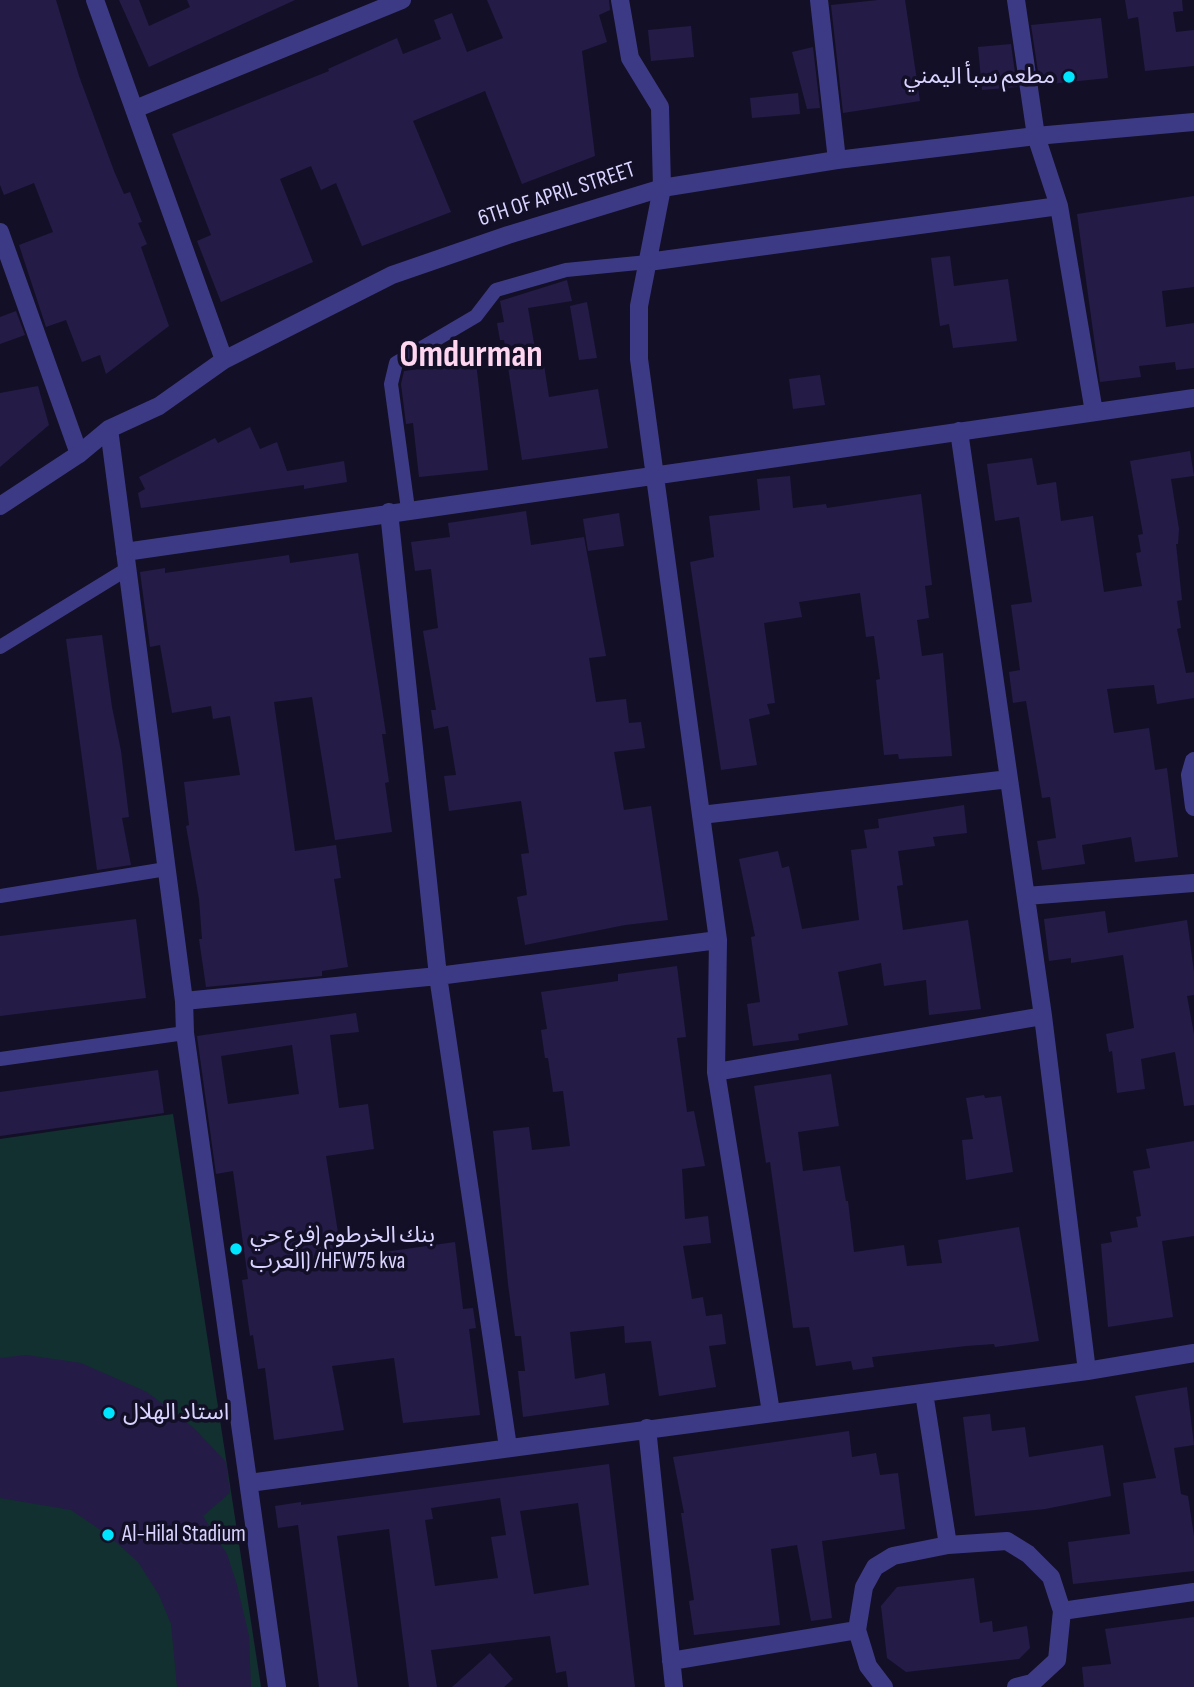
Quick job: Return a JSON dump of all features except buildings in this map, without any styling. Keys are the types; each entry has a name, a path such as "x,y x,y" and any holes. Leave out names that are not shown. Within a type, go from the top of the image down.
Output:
{"street":[{"path":"95,0 224,360"},
{"path":"135,109 402,0"},
{"path":"620,0 630,58 660,107 662,188 639,306 639,359 718,940 716,1072 771,1412"},
{"path":"818,0 837,160"},
{"path":"1016,0 1036,136 1059,206 1094,412"},
{"name":"6TH OF APRIL STREET","path":"0,506 79,454 108,429 159,406 224,360 392,275 662,188 837,160 1036,136 1194,122"},
{"path":"648,262 1059,206"},
{"path":"0,232 79,454"},
{"path":"126,561 408,509 1194,398"},
{"path":"108,429 184,1001 185,1033 277,1687"},
{"path":"959,431 1044,1016 1087,1371"},
{"path":"389,512 438,976 508,1447"},
{"path":"1194,761 1190,775 1194,807"},
{"path":"701,815 1009,779"},
{"path":"1026,896 1194,883"},
{"path":"184,1001 438,976 718,940"},
{"path":"716,1072 1044,1016"},
{"path":"249,1483 1087,1371 1194,1353"},
{"path":"924,1393 948,1545"},
{"path":"647,1428 674,1687"},
{"path":"884,1687 868,1666 857,1630 864,1587 875,1567 893,1556 948,1545 1007,1541 1028,1554 1051,1577 1062,1611 1057,1660 1032,1683 1016,1687"},
{"path":"1062,1611 1194,1592"},
{"path":"671,1661 857,1630"}],"lane":[{"path":"408,509 391,384 396,363 476,316 496,290 566,270 648,262"},
{"path":"0,647 126,561"},
{"path":"0,896 166,869"},
{"path":"0,1059 185,1033"}],"green space":[{"name":"استاد الهلال","path":"173,1114 261,1687 0,1687 0,1139"}],"place":[{"name":"مطعم سبأ اليمني","path":"1069,77"},
{"name":"بنك الخرطوم (فرع حي العرب) /HFW75 kva","path":"236,1249"},
{"name":"استاد الهلال","path":"109,1413"},
{"name":"Al-Hilal Stadium","path":"108,1535"}],"district":[{"name":"Omdurman","path":"471,357"}]}
